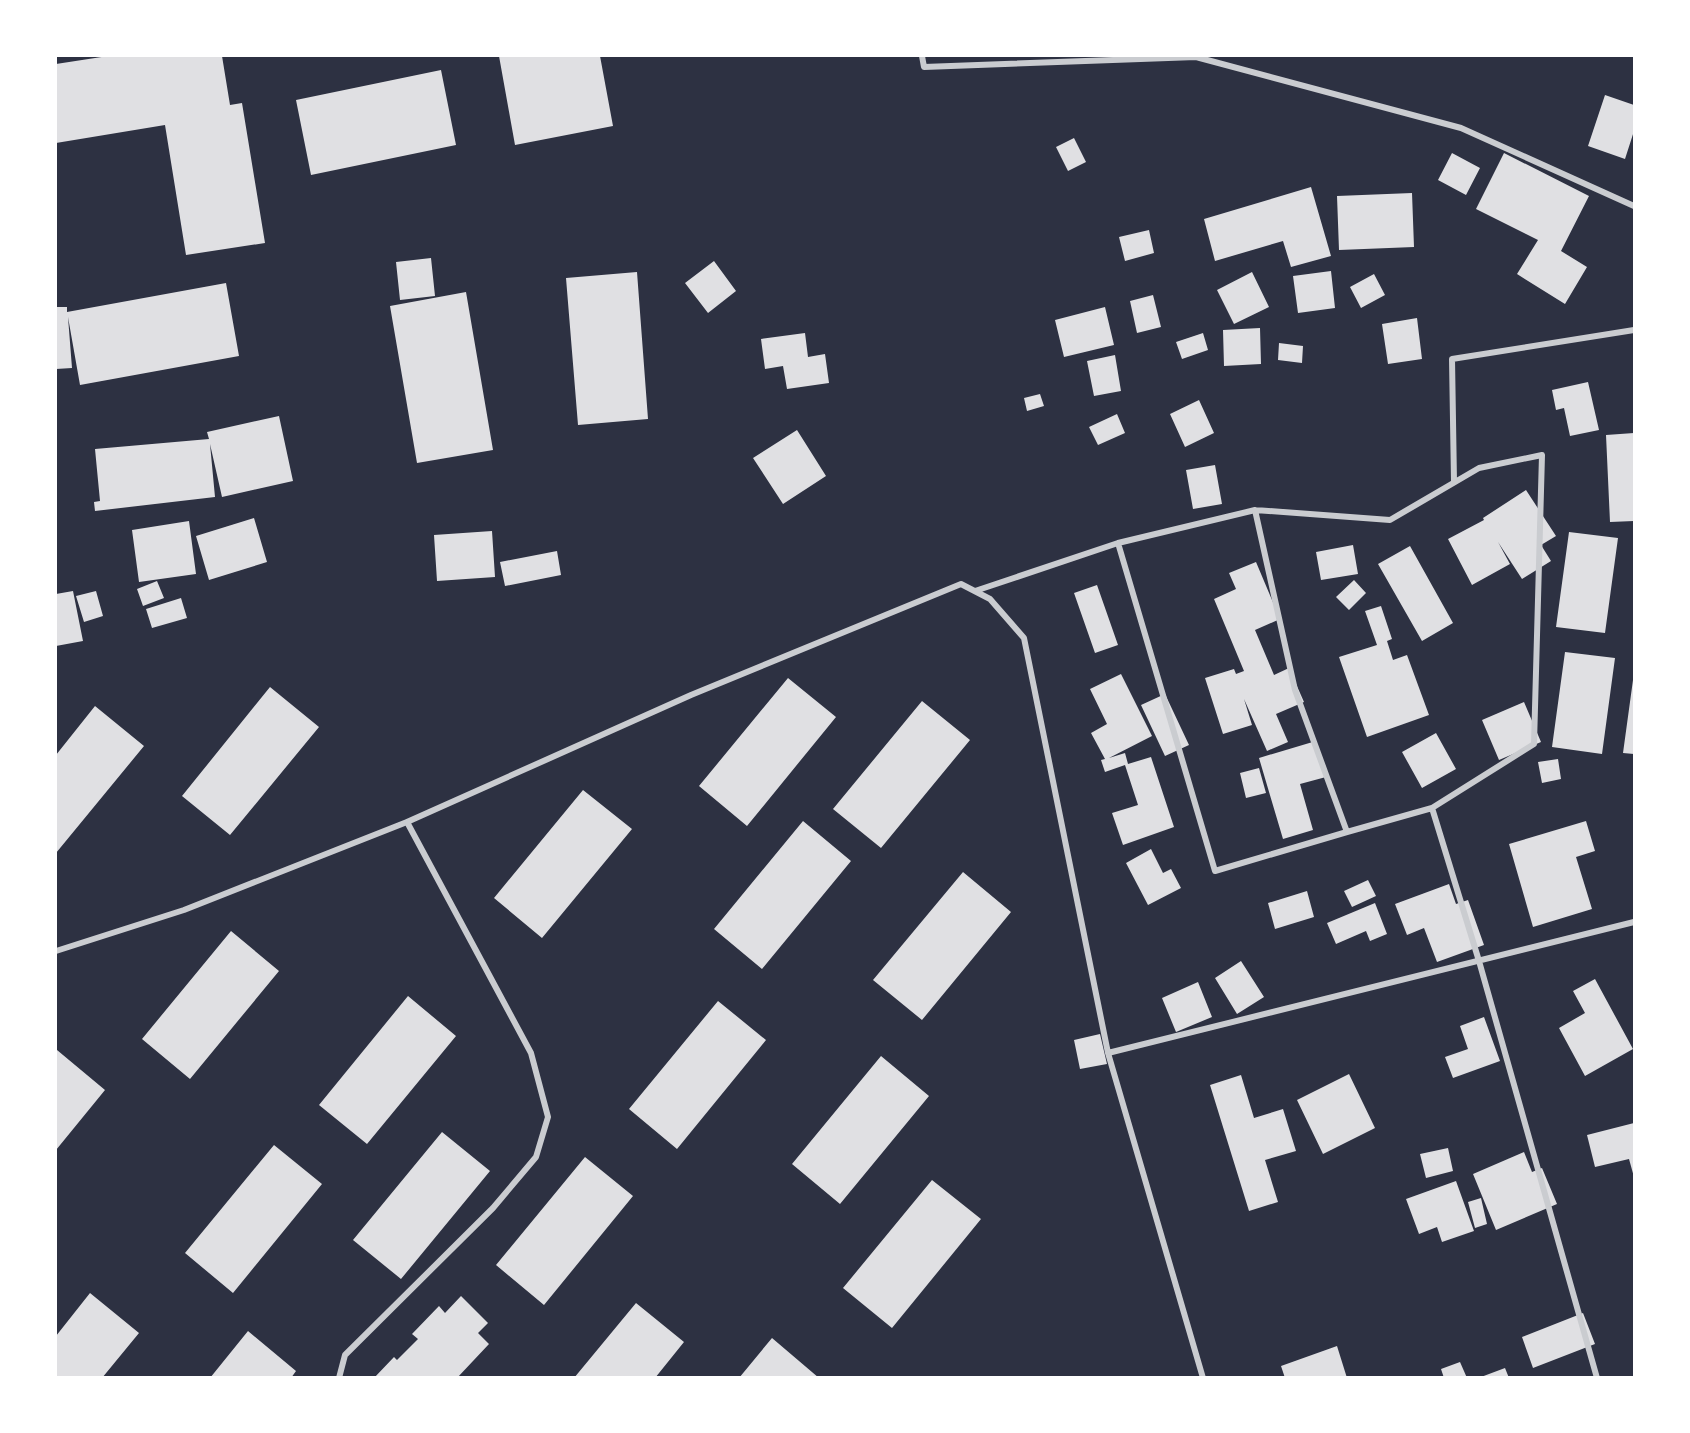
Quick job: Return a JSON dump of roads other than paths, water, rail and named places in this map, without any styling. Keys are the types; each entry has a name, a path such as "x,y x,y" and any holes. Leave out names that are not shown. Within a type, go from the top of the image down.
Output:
{"street":[{"path":"922,56 924,67 1196,57 1461,128 1635,206"},
{"path":"1454,482 1452,359 1635,330"},
{"path":"975,591 1118,543 1255,510 1390,520 1479,468 1542,455 1534,744 1432,808 1215,871 1118,543"},
{"path":"1255,510 1295,690 1347,832"},
{"path":"56,951 184,910 407,822 691,695 961,584 990,598 1024,638 1108,1053 1203,1377"},
{"path":"1432,808 1479,961 1598,1377"},
{"path":"339,1377 345,1354 493,1208 536,1157 549,1117 531,1053 407,822"},
{"path":"1108,1053 1635,922"}]}
